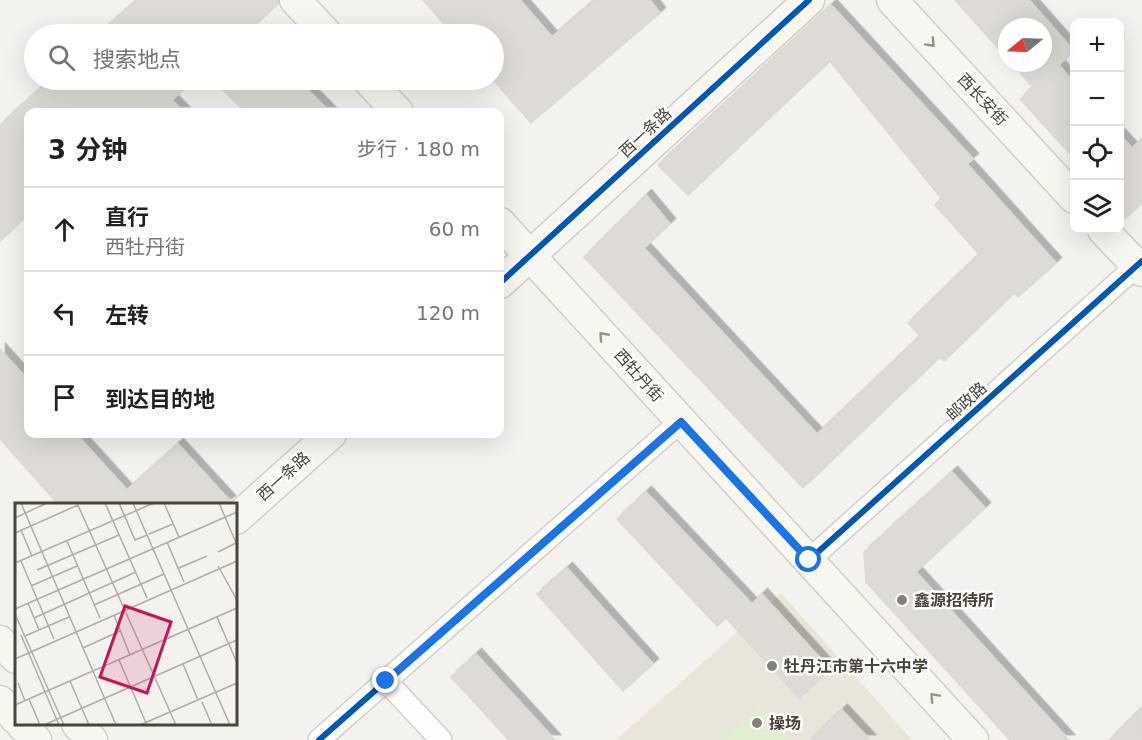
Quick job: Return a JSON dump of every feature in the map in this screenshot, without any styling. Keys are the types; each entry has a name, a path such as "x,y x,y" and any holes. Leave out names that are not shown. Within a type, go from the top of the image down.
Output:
{"main road":[{"path":"295,0 318,24"},
{"name":"西一条路","path":"504,279 809,0"},
{"name":"西长安街","path":"892,0 1070,194"},
{"path":"377,90 394,108"},
{"name":"西牡丹街","path":"504,227 973,740"},
{"path":"1107,234 1140,266"},
{"name":"西一条路","path":"237,518 327,438"},
{"path":"0,641 15,657"},
{"path":"0,701 15,717"},
{"path":"23,725 36,740"},
{"path":"47,740 48,725"},
{"path":"79,725 92,740"}],"street":[{"name":"邮政路","path":"809,560 1140,266"},
{"path":"319,740 681,422"},
{"path":"386,681 441,740"}],"shaded area":[{"name":"牡丹江市第十六中学","path":"781,593 912,740 616,740"}],"green space":[{"name":"操场","path":"758,706 789,740 720,740"}],"building":[{"path":"137,0 278,0 278,4 256,24 110,24"},
{"path":"423,0 520,0 552,37 595,0 650,0 660,13 531,123 502,90 504,90 504,24 444,24"},
{"path":"955,0 1029,0 1045,18 998,18 998,48"},
{"path":"831,5 973,159 967,164 1056,263 1018,297 1014,293 944,361 940,357 803,488 584,257 646,195 670,224 644,248 817,434 920,336 908,323 979,254 935,205 941,198 830,61 688,195 658,165"},
{"path":"1052,26 1070,46 1070,55 1059,65 1070,78 1070,154 1020,99 1033,87 1019,72 1052,72"},
{"path":"39,90 184,90 172,100 180,108 24,108 24,219 0,241 0,125"},
{"path":"223,90 308,90 326,108 241,108"},
{"path":"1124,139 1132,148 1142,139 1142,203 1124,219"},
{"path":"0,349 24,376 24,438 80,438 127,490 178,444 230,501 227,503 57,503 0,439"},
{"path":"952,472 985,508 916,572 1069,740 1010,740 866,582 864,552"},
{"path":"646,492 752,604 762,594 830,669 799,698 726,618 717,626 617,519"},
{"path":"567,568 653,664 623,691 537,594"},
{"path":"476,654 555,740 509,740 451,677"},
{"path":"1142,707 1142,740 1109,740"},
{"path":"842,710 870,740 810,740"}],"cycle path":[{"path":"504,279 809,0"},
{"path":"809,560 1142,261"},
{"path":"319,740 681,421"}],"place":[{"name":"鑫源招待所","path":"902,600"},
{"name":"牡丹江市第十六中学","path":"772,666"},
{"name":"操场","path":"757,723"}],"route":[{"path":"386,681 681,422 809,560"}]}
